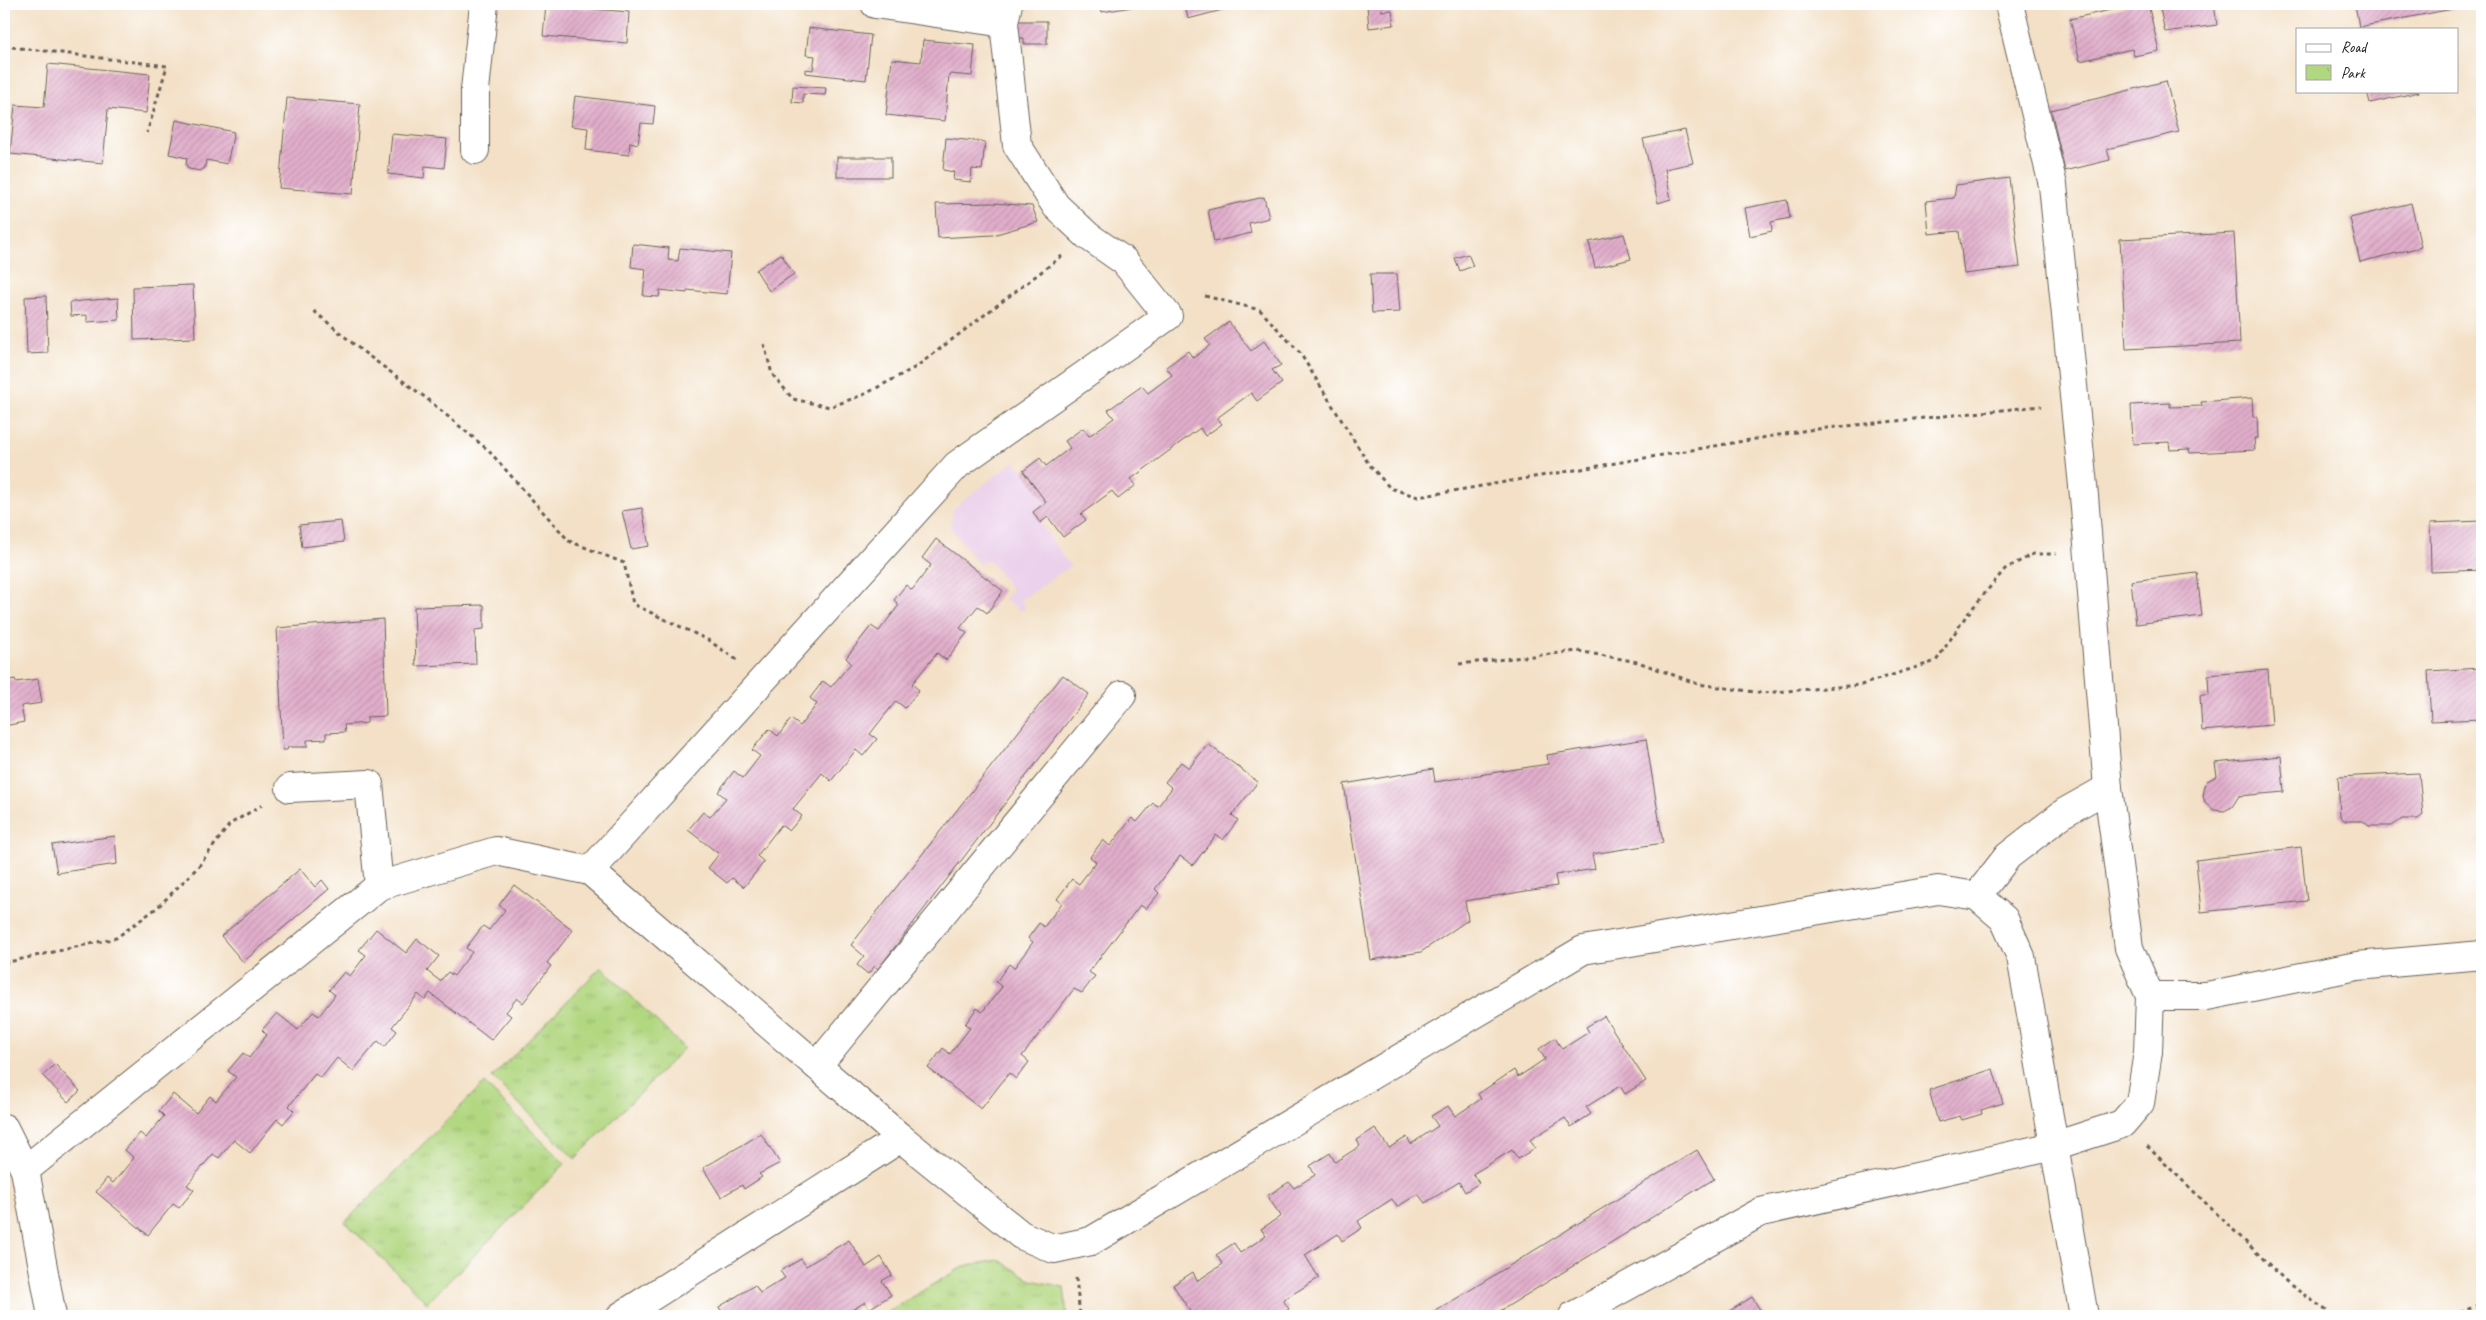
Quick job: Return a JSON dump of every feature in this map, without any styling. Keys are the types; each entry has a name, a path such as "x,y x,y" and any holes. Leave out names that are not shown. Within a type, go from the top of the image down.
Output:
{"street":[{"path":"475,150 475,90 484,4"},
{"path":"590,871 958,465 1168,316 1124,261 1088,236 1056,206 1017,145 1006,14 875,4"},
{"path":"1573,1316 1761,1212 2054,1146 2122,1124 2140,1103 2148,1052 2150,996 2129,948 2108,788 2089,552 2053,185 2009,4"},
{"path":"816,1066 1122,694"},
{"path":"290,788 369,784 380,886"},
{"path":"1977,896 2008,856 2065,812 2108,788"},
{"path":"25,1170 380,886 496,851 590,871 901,1138 1021,1235 1054,1248 1091,1241 1583,950 1938,890 1977,896 2004,919 2020,956 2084,1316"},
{"path":"2150,996 2207,996 2357,966 2482,954"},
{"path":"4,1128 25,1170 52,1316"},
{"path":"621,1316 901,1138"}],"path":[{"path":"4,46 167,66 147,133"},
{"path":"764,344 772,374 793,399 830,407 865,394 916,367 1088,236"},
{"path":"1205,296 1260,310 1300,353 1368,463 1390,488 1418,497 1808,430 2075,402"},
{"path":"314,311 362,351 426,398 488,450 569,541 624,563 633,604 708,640 763,680"},
{"path":"1459,664 1578,651 1638,662 1698,684 1762,693 1862,685 1936,661 1966,616 2005,569 2033,554 2089,552"},
{"path":"4,963 116,938 158,907 198,867 230,824 290,788"},
{"path":"2122,1124 2179,1176 2289,1284 2334,1316"},
{"path":"2452,1316 2482,1303"}],"shaded area":[{"path":"1014,461 1046,502 1033,513 1070,566 1021,600 1025,608 1021,611 1004,598 1012,590 988,559 980,565 950,527 953,509"}],"green space":[{"path":"601,967 684,1048 575,1159 492,1077"},
{"path":"484,1083 565,1164 427,1303 345,1222"},
{"path":"999,1260 1031,1280 1064,1287 1067,1316 880,1316 964,1266"}],"building":[{"path":"1100,4 1144,4 1144,5 1102,12"},
{"path":"1185,4 1245,4 1188,19"},
{"path":"1381,4 1382,11 1392,10 1394,25 1369,28 1367,5"},
{"path":"2137,4 2148,4 2159,51 2134,56 2132,49 2080,61 2070,19"},
{"path":"2159,4 2214,4 2217,25 2165,32"},
{"path":"2355,4 2473,4 2473,5 2359,27"},
{"path":"546,5 629,12 627,43 543,36"},
{"path":"1014,21 1047,21 1047,44 1024,44 1024,38 1014,38"},
{"path":"809,28 871,35 866,80 805,73 805,69 813,70 815,56 806,55"},
{"path":"923,40 975,45 972,76 949,74 945,121 886,115 892,59 921,62"},
{"path":"48,64 150,74 146,113 108,109 103,163 10,154 15,105 44,107"},
{"path":"2166,81 2179,132 2107,149 2110,160 2065,171 2051,110"},
{"path":"793,86 826,88 825,95 803,94 803,103 792,102"},
{"path":"2367,92 2419,92 2370,103"},
{"path":"575,96 655,106 653,124 641,123 638,144 630,142 629,155 586,150 588,128 571,126"},
{"path":"287,98 360,104 353,194 279,188"},
{"path":"176,120 234,132 227,164 206,160 205,168 200,171 189,169 186,165 187,158 169,154"},
{"path":"1685,130 1693,163 1665,169 1671,199 1658,203 1643,139"},
{"path":"392,134 447,139 444,168 425,166 424,178 388,174"},
{"path":"946,138 985,142 982,170 972,169 971,182 953,180 954,172 943,170"},
{"path":"837,157 891,157 891,177 837,177"},
{"path":"2009,178 2020,267 1964,274 1959,231 1929,234 1926,201 1954,198 1956,185"},
{"path":"1264,197 1269,218 1249,223 1251,233 1214,242 1208,210"},
{"path":"1787,200 1790,218 1771,222 1772,231 1750,236 1745,208"},
{"path":"993,203 1032,206 1038,222 993,235 938,238 936,204"},
{"path":"2411,203 2421,247 2360,262 2350,218"},
{"path":"2234,233 2240,343 2126,349 2120,239"},
{"path":"1624,234 1631,259 1595,268 1589,242"},
{"path":"633,244 669,248 668,260 678,261 680,248 731,253 727,294 687,290 687,293 660,290 659,297 643,296 646,269 631,267"},
{"path":"781,254 794,274 769,291 756,270"},
{"path":"1468,254 1473,266 1460,271 1455,258"},
{"path":"1370,274 1397,274 1400,312 1372,313"},
{"path":"193,285 195,338 134,340 133,287"},
{"path":"46,296 48,353 27,354 25,297"},
{"path":"118,298 119,320 87,322 87,315 71,316 70,302"},
{"path":"1229,322 1251,351 1264,341 1281,365 1272,370 1282,383 1257,401 1251,393 1217,418 1222,424 1205,436 1200,428 1131,479 1136,485 1118,499 1112,491 1081,514 1086,520 1063,537 1048,517 1040,523 1033,512 1046,502 1023,471 1040,458 1046,466 1070,448 1065,441 1083,428 1089,436 1114,418 1108,410 1142,386 1148,393 1172,375 1166,367 1188,351 1193,358 1200,353 1210,345 1205,339"},
{"path":"2252,398 2253,417 2257,417 2258,438 2254,438 2255,450 2190,453 2189,449 2170,450 2169,442 2133,444 2131,405 2170,403 2170,407 2202,406 2201,402"},
{"path":"642,508 649,546 631,549 622,511"},
{"path":"341,521 344,542 302,547 299,525"},
{"path":"2482,521 2482,570 2431,572 2430,523"},
{"path":"936,539 1003,591 987,613 978,606 960,628 967,633 946,660 937,653 912,684 919,690 905,708 896,701 870,734 877,739 863,756 856,750 831,781 822,773 793,809 802,816 789,831 781,825 757,856 764,862 744,887 732,878 727,883 708,868 719,854 688,830 703,812 710,817 726,798 718,792 734,771 743,778 760,756 752,750 769,729 778,736 791,719 800,726 817,704 810,698 823,681 831,687 851,663 846,658 871,626 879,631 899,605 894,600 906,585 912,590 931,565 922,558"},
{"path":"2197,573 2202,616 2136,624 2131,581"},
{"path":"484,605 484,629 475,630 476,664 416,666 414,607"},
{"path":"383,619 386,716 367,717 367,723 344,725 345,732 326,733 326,739 307,740 307,747 288,747 287,750 283,750 277,628"},
{"path":"2482,668 2482,719 2431,721 2428,671"},
{"path":"2268,670 2272,725 2202,731 2200,695 2209,695 2208,675"},
{"path":"1063,675 1089,694 878,969 875,966 868,974 857,965 864,956 851,945"},
{"path":"15,679 16,682 38,679 42,703 21,706 24,722 4,726 4,681"},
{"path":"1646,739 1663,843 1592,854 1595,869 1555,875 1557,886 1465,901 1468,920 1421,952 1371,960 1344,784 1433,769 1435,782 1548,764 1547,755"},
{"path":"1208,744 1258,782 1232,815 1238,820 1223,840 1216,835 1193,865 1180,856 1155,889 1159,893 1146,909 1140,905 1089,972 1095,976 1082,993 1074,989 1022,1056 1029,1062 1016,1079 1009,1073 981,1109 928,1068 943,1048 950,1054 970,1028 965,1024 977,1008 982,1012 1002,987 996,982 1009,964 1014,968 1033,942 1028,938 1039,923 1044,927 1062,903 1057,899 1072,879 1079,884 1096,862 1090,857 1103,840 1110,846 1132,818 1137,822 1153,803 1158,806 1172,788 1165,782 1181,762 1189,768"},
{"path":"2281,756 2284,792 2239,796 2232,807 2224,811 2214,810 2205,802 2203,796 2207,781 2217,776 2215,763"},
{"path":"2419,773 2423,815 2418,819 2402,819 2392,826 2369,826 2363,821 2345,821 2340,816 2338,777"},
{"path":"115,836 117,864 57,873 52,845"},
{"path":"2301,847 2307,901 2201,912 2196,860"},
{"path":"300,869 315,887 322,880 329,889 243,962 221,936"},
{"path":"514,885 573,930 547,963 551,966 523,1003 517,998 506,1012 511,1016 491,1040 430,993 425,1000 418,994 392,1027 397,1031 385,1047 378,1041 353,1071 337,1058 321,1078 315,1074 289,1106 294,1111 283,1124 277,1119 250,1153 234,1140 219,1158 213,1154 187,1185 194,1190 179,1208 173,1204 148,1235 96,1192 107,1178 113,1183 134,1158 125,1150 140,1133 146,1138 164,1116 159,1111 173,1094 196,1113 210,1096 216,1101 236,1077 228,1071 243,1053 249,1058 267,1035 262,1030 277,1013 298,1030 313,1012 319,1016 335,995 329,990 344,972 350,976 366,955 359,950 376,929 406,953 417,939 439,956 427,971 440,981 448,972 454,976 472,952 466,948 483,926 489,930 505,910 499,905"},
{"path":"1604,1016 1646,1081 1625,1094 1620,1086 1586,1107 1591,1114 1571,1127 1565,1118 1530,1140 1535,1148 1518,1159 1512,1150 1473,1174 1479,1183 1465,1192 1459,1182 1425,1203 1418,1194 1397,1207 1392,1199 1358,1221 1362,1228 1342,1241 1338,1234 1305,1255 1319,1278 1283,1300 1289,1309 1277,1316 1193,1316 1173,1285 1193,1272 1197,1281 1223,1264 1216,1255 1234,1243 1240,1253 1266,1236 1261,1229 1281,1216 1267,1196 1289,1182 1294,1188 1315,1175 1310,1166 1330,1153 1335,1162 1360,1146 1357,1140 1375,1128 1389,1148 1407,1137 1411,1144 1438,1126 1431,1116 1448,1106 1455,1116 1481,1099 1478,1094 1514,1070 1518,1077 1545,1059 1539,1049 1555,1038 1562,1049 1589,1032 1586,1027"},
{"path":"55,1064 80,1091 68,1102 43,1076"},
{"path":"1993,1069 2003,1103 1981,1110 1982,1114 1962,1120 1960,1116 1938,1122 1929,1090"},
{"path":"761,1134 780,1163 759,1174 762,1177 744,1189 742,1185 721,1197 703,1168"},
{"path":"1697,1150 1714,1179 1492,1316 1428,1316"},
{"path":"849,1240 866,1267 881,1257 892,1275 882,1281 891,1295 869,1309 865,1302 842,1316 720,1316 723,1314 719,1307 755,1285 760,1293 785,1278 780,1271 801,1259 806,1266"},
{"path":"1752,1297 1764,1316 1730,1316 1728,1312"}]}
